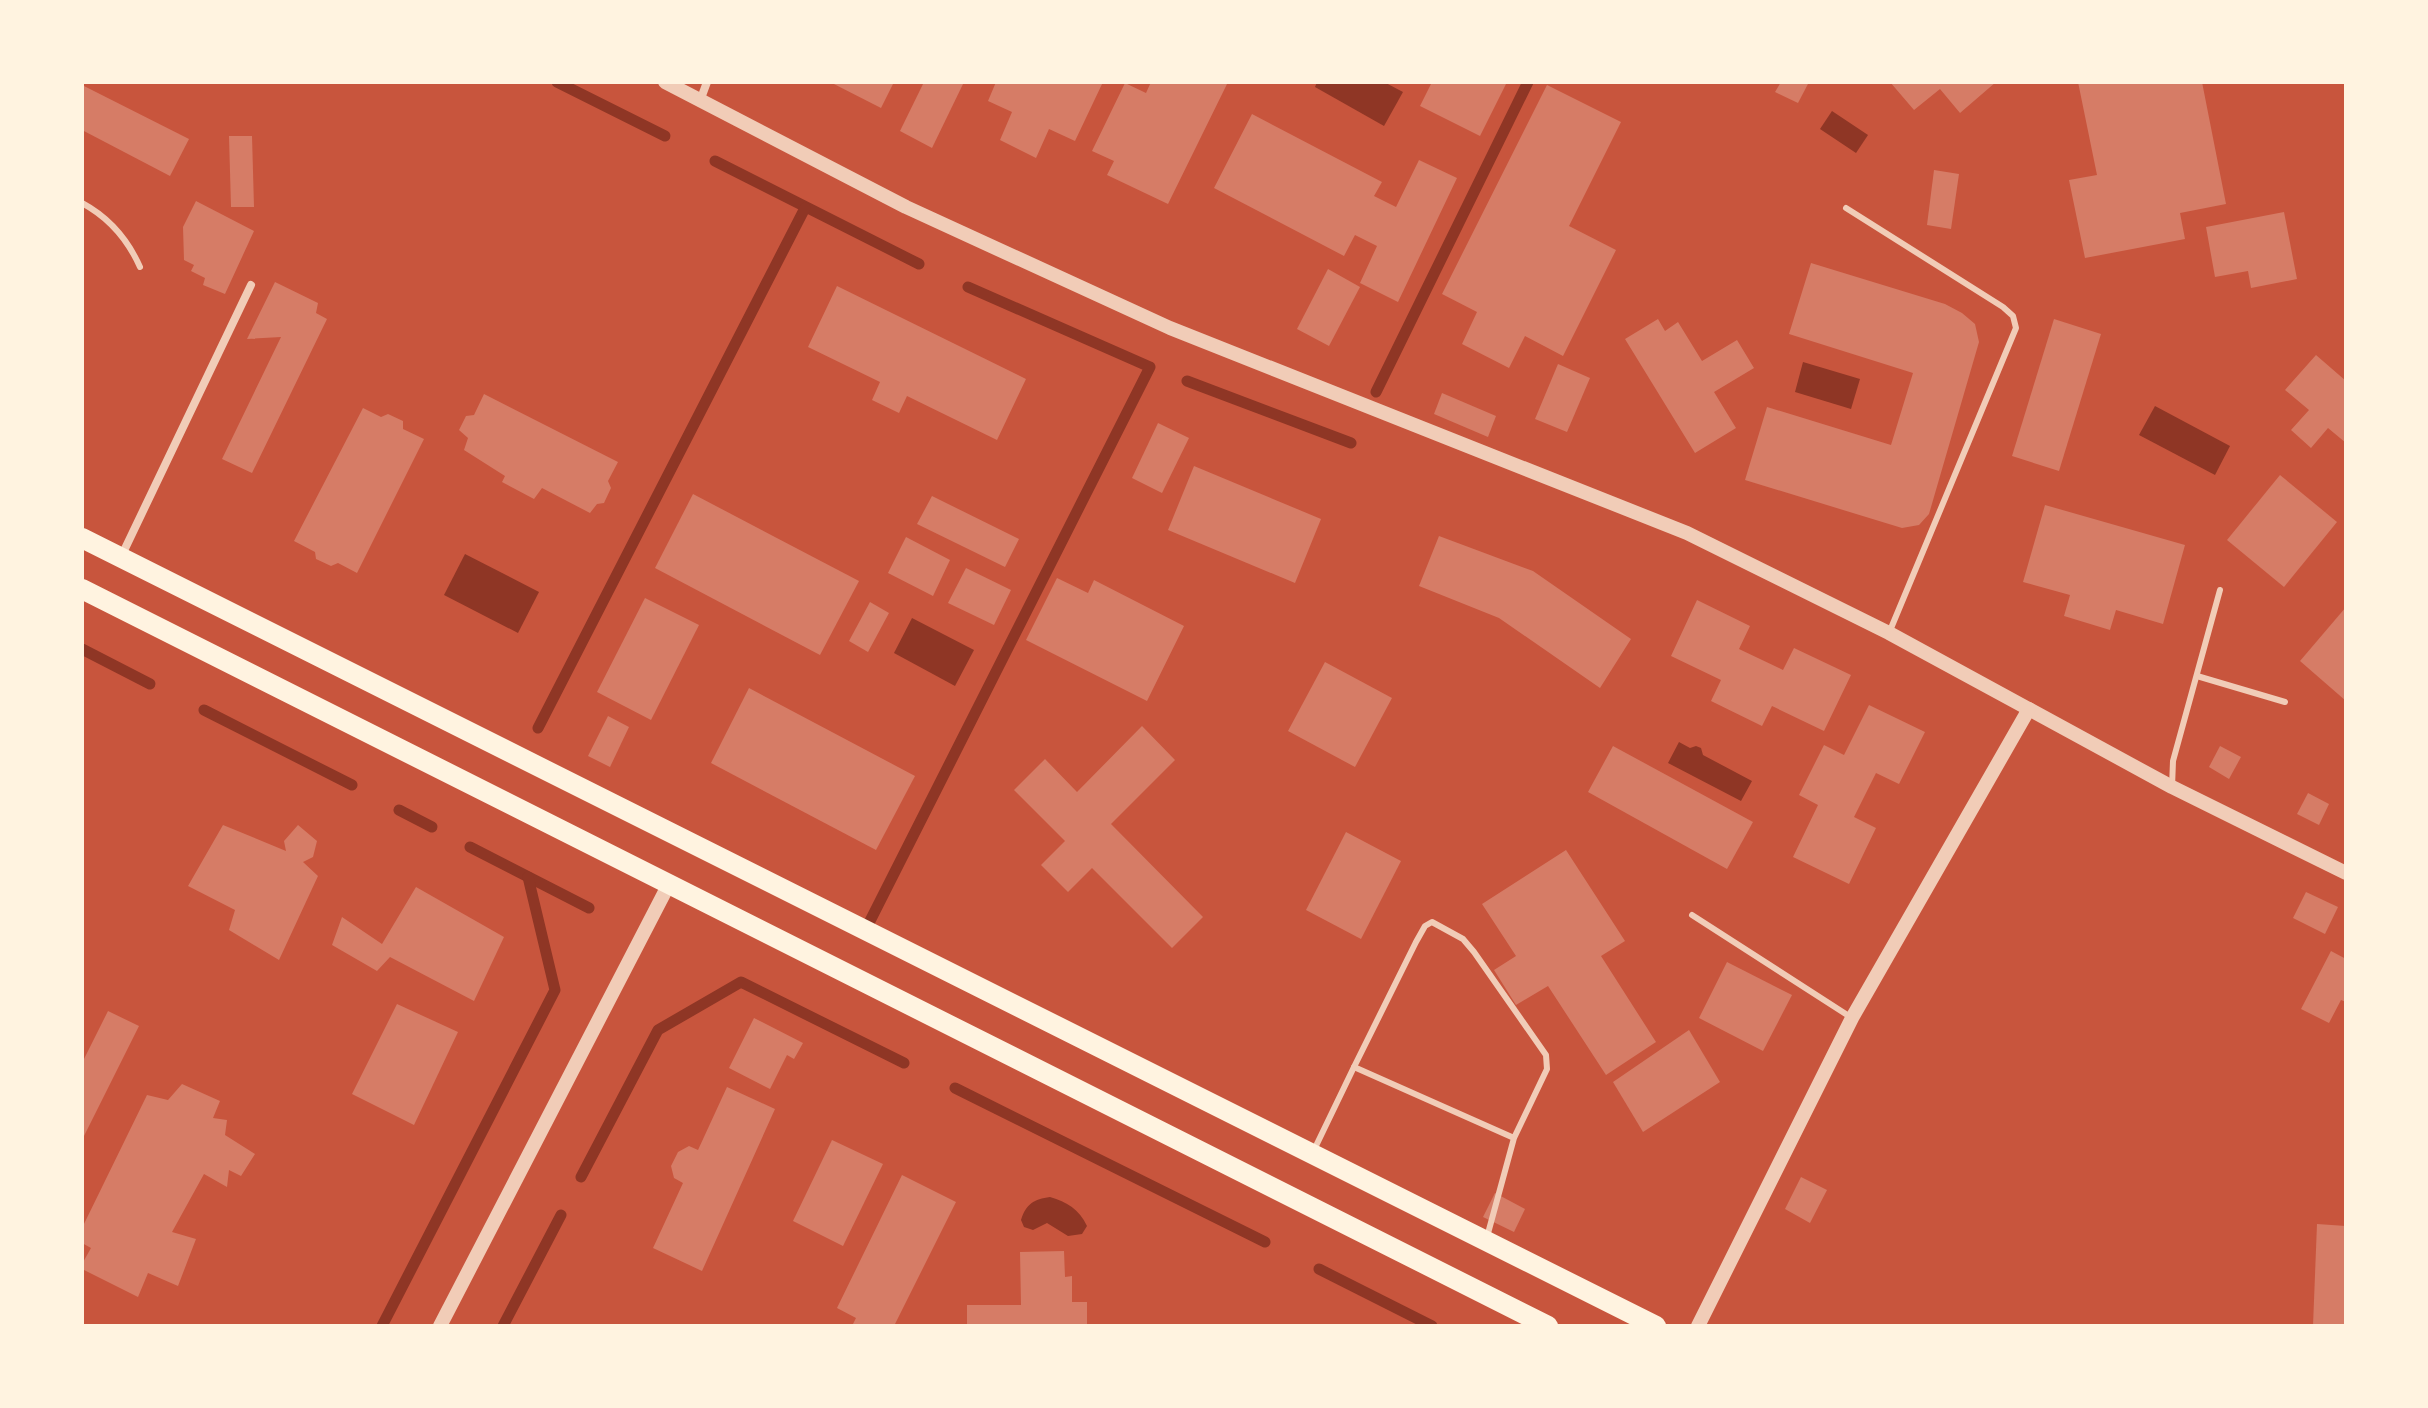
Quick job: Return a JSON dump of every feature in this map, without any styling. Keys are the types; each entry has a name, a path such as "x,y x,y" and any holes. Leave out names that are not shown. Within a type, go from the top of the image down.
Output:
{"main road":[{"path":"82,538 1656,1326"},
{"path":"82,589 1548,1326"}],"street":[{"path":"665,82 906,207 1170,328 1687,533 1889,633 2172,787 2346,873"},
{"path":"700,101 707,82"},
{"path":"121,557 251,285"},
{"path":"1698,1326 1852,1018 2029,709"},
{"path":"440,1326 670,882"}],"lane":[{"path":"82,203 112,226 131,248 140,267"},
{"path":"1846,208 2003,307 2013,316 2016,328 1889,633"},
{"path":"2172,787 2173,761 2220,590"},
{"path":"2197,676 2285,702"},
{"path":"1692,915 1852,1018"},
{"path":"1313,1152 1416,942 1425,926 1432,922 1463,939 1546,1055 1547,1069 1514,1138 1486,1241"},
{"path":"1354,1067 1514,1138"}],"shaded area":[{"path":"1317,82 1384,82 1403,92 1384,126 1315,87"},
{"path":"1832,111 1868,135 1856,153 1820,129"},
{"path":"1803,362 1860,379 1851,409 1795,392"},
{"path":"2155,406 2230,446 2215,475 2139,435"},
{"path":"465,554 539,592 518,633 444,595"},
{"path":"912,618 974,650 955,686 894,653"},
{"path":"1679,742 1690,748 1701,748 1703,755 1752,781 1741,801 1668,763"},
{"path":"1050,1197 1067,1204 1080,1215 1087,1226 1082,1234 1068,1236 1047,1223 1033,1230 1024,1227 1021,1220 1028,1206"}],"building":[{"path":"830,82 894,82 881,108"},
{"path":"924,82 964,82 932,148 900,131"},
{"path":"996,82 1103,82 1075,141 1049,129 1036,158 1000,140 1012,112 988,101"},
{"path":"1151,82 1228,82 1168,204 1107,175 1114,161 1092,151 1125,83 1146,93"},
{"path":"1432,82 1507,82 1480,136 1420,106"},
{"path":"1781,82 1809,82 1798,103 1775,92"},
{"path":"1890,82 1996,82 1960,113 1940,89 1914,110"},
{"path":"2078,82 2202,82 2226,204 2180,213 2185,239 2085,258 2069,180 2097,175"},
{"path":"82,85 189,139 170,176 82,130"},
{"path":"1547,85 1621,122 1569,226 1616,250 1563,356 1525,336 1509,368 1462,344 1477,312 1442,294"},
{"path":"1252,114 1382,182 1374,196 1396,207 1419,160 1457,178 1398,302 1360,283 1377,246 1355,235 1344,256 1214,188"},
{"path":"229,136 252,136 254,207 231,207"},
{"path":"1934,170 1959,174 1951,229 1927,225"},
{"path":"196,201 254,231 225,294 203,285 205,278 191,271 194,265 184,260 183,227"},
{"path":"2284,212 2297,279 2251,288 2248,271 2215,277 2206,227"},
{"path":"1811,263 1945,304 1975,324 1979,342 1929,514 1919,525 1902,528 1745,480 1767,407 1891,445 1913,373 1789,334"},
{"path":"1328,269 1360,287 1329,346 1297,329"},
{"path":"275,282 318,303 316,313 327,319 252,473 222,459 281,337 247,339"},
{"path":"837,286 1026,379 997,440 907,396 899,413 872,400 880,382 808,347"},
{"path":"1658,319 1665,331 1678,322 1702,361 1737,340 1754,368 1714,392 1736,428 1695,453 1625,339"},
{"path":"2054,319 2101,334 2059,471 2012,456"},
{"path":"2316,355 2346,381 2346,443 2328,428 2311,448 2291,430 2309,410 2285,390"},
{"path":"1558,364 1590,378 1567,432 1535,419"},
{"path":"1442,393 1496,416 1488,437 1434,414"},
{"path":"484,394 618,462 608,481 611,488 604,503 597,504 590,513 542,488 534,499 502,482 505,476 464,450 468,438 459,430 466,416 474,415"},
{"path":"363,408 381,417 388,414 403,421 403,429 424,439 357,573 338,563 331,566 316,559 315,552 294,541"},
{"path":"1158,423 1189,438 1162,493 1132,478"},
{"path":"1194,466 1321,519 1295,583 1168,530"},
{"path":"2280,475 2337,522 2284,587 2227,540"},
{"path":"693,494 859,581 820,655 655,568"},
{"path":"932,496 1019,539 1005,567 917,524"},
{"path":"2045,505 2185,545 2163,624 2116,610 2110,630 2064,616 2070,595 2023,582"},
{"path":"1439,536 1533,571 1631,639 1600,688 1499,618 1419,586"},
{"path":"906,537 950,560 933,596 888,573"},
{"path":"966,568 1011,590 994,625 948,603"},
{"path":"1057,578 1088,593 1094,580 1184,626 1147,701 1026,640"},
{"path":"645,598 699,625 651,720 597,692"},
{"path":"1697,600 1750,626 1739,649 1783,670 1794,648 1851,675 1824,731 1772,706 1762,726 1711,701 1721,680 1671,656"},
{"path":"870,602 889,613 868,652 849,641"},
{"path":"2346,607 2346,701 2300,661"},
{"path":"1325,662 1392,698 1355,767 1288,731"},
{"path":"749,688 915,776 876,850 711,763"},
{"path":"1869,705 1925,732 1899,784 1876,773 1854,817 1876,828 1849,884 1793,857 1818,805 1799,795 1824,745 1844,755"},
{"path":"608,716 629,727 610,767 588,756"},
{"path":"1142,726 1175,760 1111,824 1203,917 1172,948 1092,868 1068,892 1041,865 1065,841 1014,790 1045,759 1077,792"},
{"path":"1613,746 1753,822 1727,869 1588,792"},
{"path":"2220,746 2241,757 2229,779 2209,767"},
{"path":"2308,793 2329,804 2319,825 2297,814"},
{"path":"223,825 286,851 284,841 298,825 317,841 313,857 303,862 318,876 279,960 229,930 235,910 188,886"},
{"path":"1346,832 1401,861 1361,939 1306,910"},
{"path":"1566,850 1625,941 1601,956 1656,1042 1606,1075 1548,986 1516,1005 1494,970 1516,956 1482,904"},
{"path":"416,887 504,937 474,1001 390,957 377,971 332,945 342,917 382,944"},
{"path":"2306,892 2338,907 2325,934 2293,918"},
{"path":"2331,951 2346,959 2346,1002 2341,1000 2329,1023 2301,1009"},
{"path":"1727,962 1792,995 1763,1051 1699,1018"},
{"path":"397,1004 458,1032 414,1125 352,1094"},
{"path":"108,1011 139,1026 82,1140 82,1063"},
{"path":"754,1018 803,1043 794,1059 787,1055 770,1089 729,1068"},
{"path":"1689,1030 1720,1082 1643,1132 1613,1082"},
{"path":"182,1084 220,1101 213,1118 227,1120 225,1135 255,1154 241,1176 229,1170 227,1187 204,1174 172,1232 196,1239 178,1286 148,1273 138,1297 82,1269 91,1248 82,1243 82,1228 147,1095 168,1100"},
{"path":"727,1087 775,1109 702,1271 653,1248 683,1183 674,1178 671,1166 678,1152 689,1146 698,1150"},
{"path":"832,1140 883,1164 843,1246 793,1221"},
{"path":"902,1175 956,1202 894,1326 852,1326 856,1318 837,1308"},
{"path":"1801,1177 1827,1190 1810,1223 1785,1209"},
{"path":"1495,1193 1525,1209 1514,1232 1483,1217"},
{"path":"2317,1224 2346,1226 2346,1326 2313,1326"},
{"path":"1064,1251 1065,1277 1072,1276 1072,1302 1087,1302 1087,1326 967,1326 967,1305 1021,1305 1020,1252"}],"waterway":[{"path":"557,82 665,136"},
{"path":"1376,392 1528,82"},
{"path":"715,161 919,264"},
{"path":"538,728 805,208"},
{"path":"870,921 1150,367 968,287"},
{"path":"1187,381 1351,443"},
{"path":"82,649 150,684"},
{"path":"204,710 352,785"},
{"path":"399,810 432,827"},
{"path":"470,847 589,908"},
{"path":"382,1326 555,990 528,877"},
{"path":"581,1177 658,1030 741,982 904,1063"},
{"path":"955,1088 1265,1242"},
{"path":"503,1326 561,1215"},
{"path":"1319,1269 1432,1326"}]}
